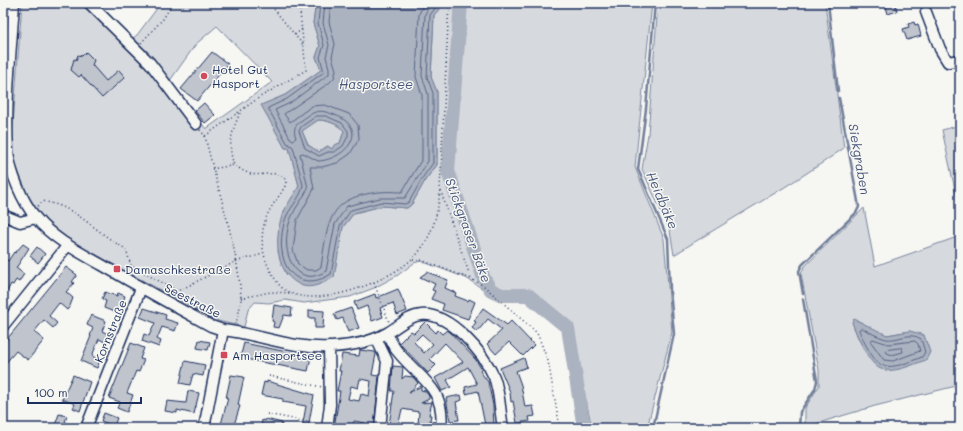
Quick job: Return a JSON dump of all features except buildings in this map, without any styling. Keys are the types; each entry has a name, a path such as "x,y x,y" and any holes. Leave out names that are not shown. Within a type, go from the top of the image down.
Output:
{"street":[{"name":"Seestraße","path":"14,3 9,81 8,152 13,172 22,195 34,214 68,245 141,288 211,326 223,330"},
{"path":"89,3 150,63 196,124"},
{"path":"926,12 940,49 948,62 960,60"},
{"path":"3,215 20,222 34,214"},
{"path":"3,326 68,245"},
{"name":"Kornstraße","path":"86,428 141,288"},
{"path":"204,428 223,330 234,331 302,346 329,347 376,338 389,332 411,318 421,315 431,315 451,325 467,339 484,358 494,379 503,428"},
{"path":"389,332 398,352 432,388 439,402 442,417 441,428"},
{"path":"376,338 387,361 380,428"},
{"path":"327,427 330,388 329,347"}],"path":[{"path":"136,48 163,19 173,3"},
{"path":"269,3 304,46"},
{"path":"205,136 260,98 306,70 303,28 299,3"},
{"path":"241,298 271,292 311,297 327,297 374,283 412,260 425,243 435,223 440,189 449,3"},
{"path":"295,35 303,28"},
{"path":"234,165 229,148 232,131 240,113"},
{"path":"196,124 205,136 235,262 241,298 234,331"},
{"path":"212,169 234,165 252,175 276,174 284,176 286,184 265,221 262,236 263,254 273,276 281,287 293,294"},
{"path":"440,189 471,279"},
{"path":"34,214 43,201 66,208 82,218 111,241 126,248 131,266 178,291 235,262 263,254"},
{"path":"412,260 421,260 471,279 484,286 536,333 548,361 560,428"},
{"path":"374,283 389,332"},
{"path":"269,376 330,388"},
{"path":"267,414 327,427"}],"shaded area":[{"path":"22,3 84,3 126,43 137,35 161,3 316,3 313,23 320,46 316,57 321,70 285,95 262,105 285,148 289,148 299,186 282,215 278,252 286,274 303,286 339,244 343,227 354,213 382,206 407,208 412,204 426,179 437,165 437,92 431,77 434,15 440,8 440,3 457,3 452,40 444,172 478,272 485,284 483,289 466,278 421,261 414,263 398,275 374,288 350,297 304,303 285,300 269,303 255,302 248,310 244,327 218,321 75,244 35,215 11,152","holes":["217,26 272,82 206,129 169,82 196,44"]},
{"path":"466,3 652,3 635,167 664,239 672,332 647,428 592,428 570,327 532,293 499,290 488,282 452,173"},
{"path":"658,3 825,3 844,148 802,176 674,255 670,231 642,169 648,134"},
{"path":"318,120 332,123 339,126 344,131 340,143 332,149 327,146 319,152 308,145 302,131"},
{"path":"960,125 960,213 942,130"},
{"path":"864,208 875,266 960,236 960,385 875,406 805,427 805,408 819,386 819,370 801,274 804,267","holes":["857,320 873,330 887,335 910,331 874,364 859,340 852,322"]}],"water":[{"name":"Hasportsee","path":"316,3 440,3 440,8 434,15 431,77 437,92 437,165 426,179 412,204 407,208 382,206 354,213 343,227 334,277 311,287 307,287 294,281 287,274 279,256 279,225 288,204 299,186 289,148 285,148 261,105 285,95 321,70 316,57 320,46 313,23","holes":["318,120 336,124 344,131 340,143 334,145 332,149 328,146 319,152 308,145 302,131"]},
{"path":"854,319 887,335 910,331 924,335 930,352 926,360 898,369 881,369 872,362 868,356 852,322"}],"waterway":[{"name":"Stickgraser Bäke","path":"461,3 448,171 484,279 491,290 502,295 528,295 568,328 584,428"},
{"name":"Heidbäke","path":"653,428 674,334 670,290 668,239 638,169 646,109 655,3"},
{"name":"Siekgraben","path":"828,3 838,91"},
{"name":"Siekgraben","path":"803,294 799,271 802,265 856,213 859,207 839,98"},
{"name":"Siekgraben","path":"799,428 800,412 815,389 817,381 803,299"}],"place":[{"name":"Hotel Gut Hasport","path":"204,76"},
{"name":"Damaschkestraße","path":"117,269"},
{"name":"Am Hasportsee","path":"224,355"}]}
